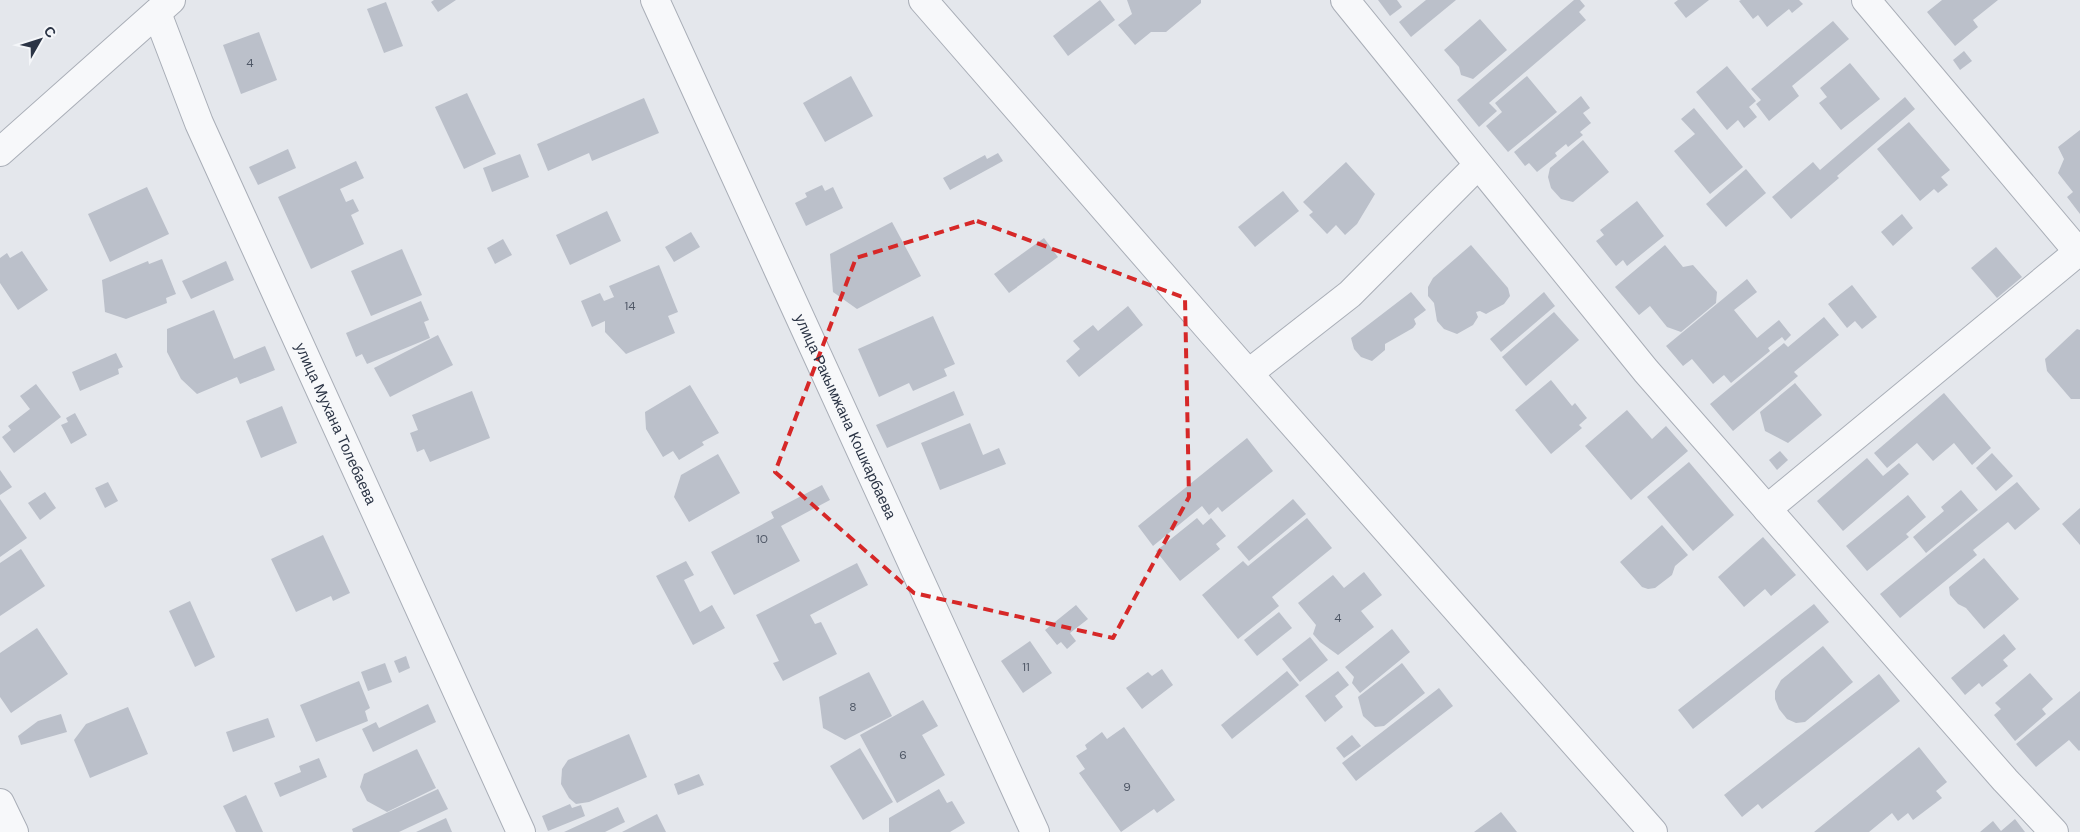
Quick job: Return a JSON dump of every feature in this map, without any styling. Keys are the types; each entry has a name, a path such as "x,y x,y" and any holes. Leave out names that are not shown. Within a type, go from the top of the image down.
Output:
{"street":[{"name":"улица Ракымжана Кошкарбаева","path":"655,0 1029,829"},
{"path":"923,0 1249,374 1654,832"},
{"path":"1345,0 1646,371 2005,780 2054,832"},
{"path":"1767,509 2079,253 1866,0"},
{"path":"0,152 164,6"},
{"name":"улица Мухана Толебаева","path":"164,6 199,123 521,832"},
{"path":"1249,374 1350,294 1478,166"},
{"path":"0,803 14,832"}],"highlighted area":[{"path":"977,221 1185,298 1189,497 1113,638 914,593 775,472 856,258"}],"building":[{"path":"434,0 456,0 438,12 431,2"},
{"path":"1100,0 1115,20 1068,56 1053,36"},
{"path":"1127,0 1201,0 1201,3 1166,32 1151,32 1135,45 1118,25 1132,14"},
{"path":"1378,0 1397,0 1402,7 1390,16"},
{"path":"1426,0 1456,0 1411,37 1399,22"},
{"path":"1574,0 1580,0 1585,6 1579,12 1586,20 1489,103 1497,111 1479,127 1457,100"},
{"path":"1678,0 1709,0 1686,18 1674,3"},
{"path":"1799,0 1803,4 1792,13 1789,9 1767,27 1758,15 1753,19 1739,1"},
{"path":"1942,0 1998,0 1973,20 1978,27 1955,46 1927,12"},
{"path":"386,2 403,46 384,53 367,9"},
{"path":"1480,19 1507,50 1473,79 1461,75 1459,67 1444,50"},
{"path":"1833,21 1849,39 1792,86 1799,96 1769,121 1756,104 1761,100 1751,89"},
{"path":"259,32 277,80 241,94 223,45"},
{"path":"1964,51 1972,61 1960,70 1953,60"},
{"path":"1850,63 1880,99 1841,130 1819,103 1827,97 1820,88"},
{"path":"1727,66 1756,101 1749,107 1757,117 1744,128 1738,120 1727,130 1696,92"},
{"path":"851,76 873,116 825,142 803,103"},
{"path":"1527,76 1557,112 1508,152 1486,126 1502,112 1495,103"},
{"path":"467,93 496,154 464,169 435,107"},
{"path":"1581,96 1590,108 1583,113 1591,123 1580,132 1583,135 1568,147 1566,144 1555,153 1557,156 1537,172 1529,163 1525,166 1514,152"},
{"path":"1905,97 1915,109 1837,176 1839,178 1791,219 1772,197 1813,162 1820,170"},
{"path":"644,98 659,133 592,161 589,153 548,171 537,144"},
{"path":"1694,108 1743,167 1710,194 1674,151 1695,134 1681,119"},
{"path":"1909,122 1950,170 1941,177 1948,185 1938,193 1934,189 1920,201 1877,149"},
{"path":"2080,130 2080,214 2067,197 2073,192 2058,173 2064,159 2058,147"},
{"path":"1583,140 1609,172 1573,202 1561,199 1551,188 1548,177 1550,168"},
{"path":"288,149 296,168 258,185 249,167"},
{"path":"998,153 1003,161 950,190 943,178 985,155 987,159"},
{"path":"520,154 529,177 492,192 483,168"},
{"path":"356,161 364,178 340,189 346,202 353,199 359,211 351,215 364,244 311,269 278,197"},
{"path":"1346,162 1375,194 1357,224 1345,235 1336,225 1327,234 1309,215 1313,212 1303,202"},
{"path":"1746,169 1766,193 1726,227 1706,204"},
{"path":"822,185 825,191 833,187 843,208 806,226 795,203 807,197 805,193"},
{"path":"147,187 169,234 110,262 88,214"},
{"path":"1283,191 1299,211 1255,247 1238,227"},
{"path":"1637,201 1664,236 1627,266 1623,260 1616,266 1596,241 1604,235 1600,230"},
{"path":"607,211 621,241 570,265 556,235"},
{"path":"1902,214 1913,228 1893,246 1881,232"},
{"path":"892,222 921,276 857,309 833,292 830,254"},
{"path":"691,232 700,247 674,262 665,247"},
{"path":"1044,238 1058,257 1009,293 994,274"},
{"path":"503,239 512,255 495,264 487,248"},
{"path":"1471,245 1508,288 1510,296 1504,304 1486,314 1480,311 1476,312 1478,317 1473,325 1457,334 1444,329 1437,321 1434,303 1428,296 1428,287 1433,278"},
{"path":"1665,245 1683,267 1693,265 1717,292 1716,303 1681,332 1667,327 1650,306 1639,315 1615,287"},
{"path":"1996,247 2022,277 1997,298 1971,268"},
{"path":"402,249 422,295 371,316 351,271"},
{"path":"22,251 48,290 18,310 0,283 0,258 7,253 10,258"},
{"path":"162,259 176,294 166,298 167,303 126,319 105,312 102,280 148,261 149,264"},
{"path":"226,261 234,280 191,299 182,281"},
{"path":"659,265 678,312 668,316 675,333 626,354 605,332 605,321 592,327 581,301 600,293 604,301 614,297 609,286"},
{"path":"1747,279 1757,292 1734,310 1757,338 1779,320 1791,335 1785,341 1782,337 1768,348 1770,351 1731,383 1724,375 1713,384 1692,359 1683,366 1666,346"},
{"path":"1852,285 1877,317 1862,329 1855,321 1847,328 1828,304"},
{"path":"1411,292 1426,310 1414,319 1416,324 1413,328 1385,344 1385,350 1372,361 1361,357 1354,349 1351,338"},
{"path":"1544,292 1555,306 1501,352 1490,339"},
{"path":"421,301 429,320 424,322 430,338 367,364 362,354 356,357 346,333"},
{"path":"1128,306 1143,325 1079,377 1066,361 1080,349 1073,341 1093,325 1098,331"},
{"path":"214,310 234,359 265,346 275,370 240,384 237,377 197,394 181,379 167,352 167,329"},
{"path":"1554,312 1579,340 1526,386 1502,357"},
{"path":"933,316 955,364 944,369 947,376 913,391 909,383 879,397 858,349"},
{"path":"1824,317 1839,335 1794,372 1798,376 1733,431 1710,404 1784,343 1788,347"},
{"path":"2077,329 2080,330 2080,399 2071,399 2047,371 2045,359"},
{"path":"438,335 453,365 390,397 374,368"},
{"path":"116,353 123,367 118,369 119,374 80,391 72,372"},
{"path":"1551,380 1572,406 1575,403 1587,418 1579,425 1582,428 1551,454 1515,410"},
{"path":"1795,383 1822,415 1788,443 1765,431 1760,412"},
{"path":"36,384 61,417 14,453 2,437 11,430 8,426 30,409 20,396"},
{"path":"690,385 719,433 702,442 704,445 679,460 673,451 663,457 646,429 645,412"},
{"path":"472,391 490,438 430,462 424,449 417,452 410,433 418,430 412,415"},
{"path":"954,391 964,415 887,448 876,425"},
{"path":"1944,393 1991,448 1972,465 1954,443 1933,461 1917,443 1887,468 1874,453"},
{"path":"282,406 297,443 261,458 246,421"},
{"path":"1627,410 1652,439 1666,426 1688,451 1631,500 1585,446"},
{"path":"75,413 87,435 71,444 61,425 68,422 66,418"},
{"path":"970,423 983,455 999,448 1006,464 940,490 921,443"},
{"path":"1247,438 1273,471 1222,512 1218,507 1209,515 1202,506 1153,546 1138,526"},
{"path":"1780,451 1788,460 1777,470 1769,460"},
{"path":"1992,453 2013,476 1996,491 1976,468"},
{"path":"718,454 740,493 689,522 674,497 681,475"},
{"path":"1867,458 1883,476 1899,463 1909,474 1843,531 1817,501"},
{"path":"1689,462 1734,515 1693,551 1647,497"},
{"path":"0,470 12,487 0,495"},
{"path":"108,482 118,501 105,508 95,488"},
{"path":"2017,482 2040,509 2015,530 2008,522 1973,550 1977,555 1900,618 1880,594"},
{"path":"822,485 830,500 781,526 800,561 734,595 711,552 774,518 771,512"},
{"path":"1961,490 1978,510 1926,553 1913,537 1944,511 1941,507"},
{"path":"45,492 56,508 40,520 28,503"},
{"path":"1908,495 1926,517 1906,534 1909,537 1867,571 1846,546"},
{"path":"0,499 27,538 0,557"},
{"path":"1293,499 1306,514 1249,561 1237,547"},
{"path":"2080,508 2080,545 2062,524"},
{"path":"1197,518 1203,525 1211,518 1226,536 1216,544 1220,549 1180,581 1156,551"},
{"path":"1307,518 1332,548 1272,597 1279,606 1238,639 1202,595 1243,561 1248,566"},
{"path":"1662,525 1688,555 1675,566 1672,575 1655,588 1648,589 1642,587 1620,562"},
{"path":"323,535 350,593 333,601 331,596 296,612 271,559"},
{"path":"1763,537 1796,575 1771,596 1765,589 1744,607 1718,577"},
{"path":"21,549 45,586 0,616 0,563"},
{"path":"1984,558 2019,599 1984,629 1966,608 1958,604 1950,595 1949,587"},
{"path":"686,561 694,575 684,580 700,612 712,605 725,628 693,645 656,576"},
{"path":"857,563 868,585 810,615 815,624 821,622 837,654 783,681 773,663 779,661 756,615"},
{"path":"1364,572 1382,595 1361,611 1374,627 1338,655 1320,642 1313,634 1316,625 1298,603 1333,575 1344,588"},
{"path":"190,601 215,657 195,667 169,611"},
{"path":"1814,604 1829,622 1693,729 1678,710"},
{"path":"1076,605 1088,619 1070,633 1076,641 1067,649 1061,642 1057,645 1045,630"},
{"path":"1279,612 1292,628 1257,656 1244,640"},
{"path":"37,628 68,674 11,713 0,697 0,653"},
{"path":"1392,629 1410,652 1360,693 1352,683 1354,677 1345,667"},
{"path":"2004,634 2016,649 2003,660 2008,666 1982,687 1979,683 1965,695 1951,678"},
{"path":"1310,637 1328,660 1300,682 1282,659"},
{"path":"1030,641 1052,673 1023,693 1001,661"},
{"path":"1823,646 1853,682 1805,722 1796,723 1787,719 1779,709 1775,699 1775,691 1781,680"},
{"path":"406,656 410,668 399,673 394,661"},
{"path":"385,663 392,682 368,691 361,672"},
{"path":"1402,663 1425,693 1384,726 1375,727 1363,716 1358,697"},
{"path":"1162,669 1173,685 1142,709 1126,688 1148,672 1152,676"},
{"path":"1287,671 1299,685 1232,739 1221,725"},
{"path":"1338,671 1349,685 1335,696 1343,707 1325,722 1305,696"},
{"path":"869,672 892,716 845,740 823,728 819,697"},
{"path":"2030,673 2053,699 2042,709 2046,714 2015,741 1994,715 2001,709 1995,703"},
{"path":"1879,674 1900,701 1762,809 1758,804 1742,817 1724,795"},
{"path":"359,681 370,708 365,711 368,721 316,742 300,705"},
{"path":"1439,688 1453,706 1356,781 1342,763"},
{"path":"2080,691 2080,750 2069,740 2036,767 2016,744"},
{"path":"923,700 938,726 922,735 945,775 897,803 860,735"},
{"path":"428,704 436,722 373,752 362,729 376,722 379,728"},
{"path":"128,707 148,754 90,778 74,740 86,724"},
{"path":"61,714 67,732 21,745 18,736 38,721"},
{"path":"268,718 275,737 233,752 226,732"},
{"path":"1124,727 1175,800 1157,813 1154,809 1121,832 1079,773 1085,769 1076,756 1087,749 1085,745 1102,732 1107,739"},
{"path":"629,734 647,777 589,802 576,804 569,798 561,784 562,769 568,760"},
{"path":"1352,735 1361,746 1344,758 1336,748"},
{"path":"1919,747 1947,782 1936,791 1942,798 1913,820 1908,813 1898,821 1892,813 1869,832 1814,832"},
{"path":"860,748 893,802 863,820 830,766"},
{"path":"417,749 436,788 387,812 367,801 360,787 364,774"},
{"path":"319,758 327,777 280,797 274,783 301,772 299,766"},
{"path":"699,774 704,785 678,795 674,784"},
{"path":"438,789 448,809 399,832 353,832 352,829"},
{"path":"939,789 947,803 952,801 965,823 950,832 889,832 889,818"},
{"path":"246,795 263,832 236,832 223,806"},
{"path":"570,804 572,808 581,805 585,816 548,831 542,816"},
{"path":"618,807 625,822 605,832 564,832"},
{"path":"1501,812 1517,832 1474,832"},
{"path":"657,814 666,832 622,832"},
{"path":"446,818 452,832 416,832"},
{"path":"2015,819 2025,832 1980,832 1993,821 2001,831"}]}
